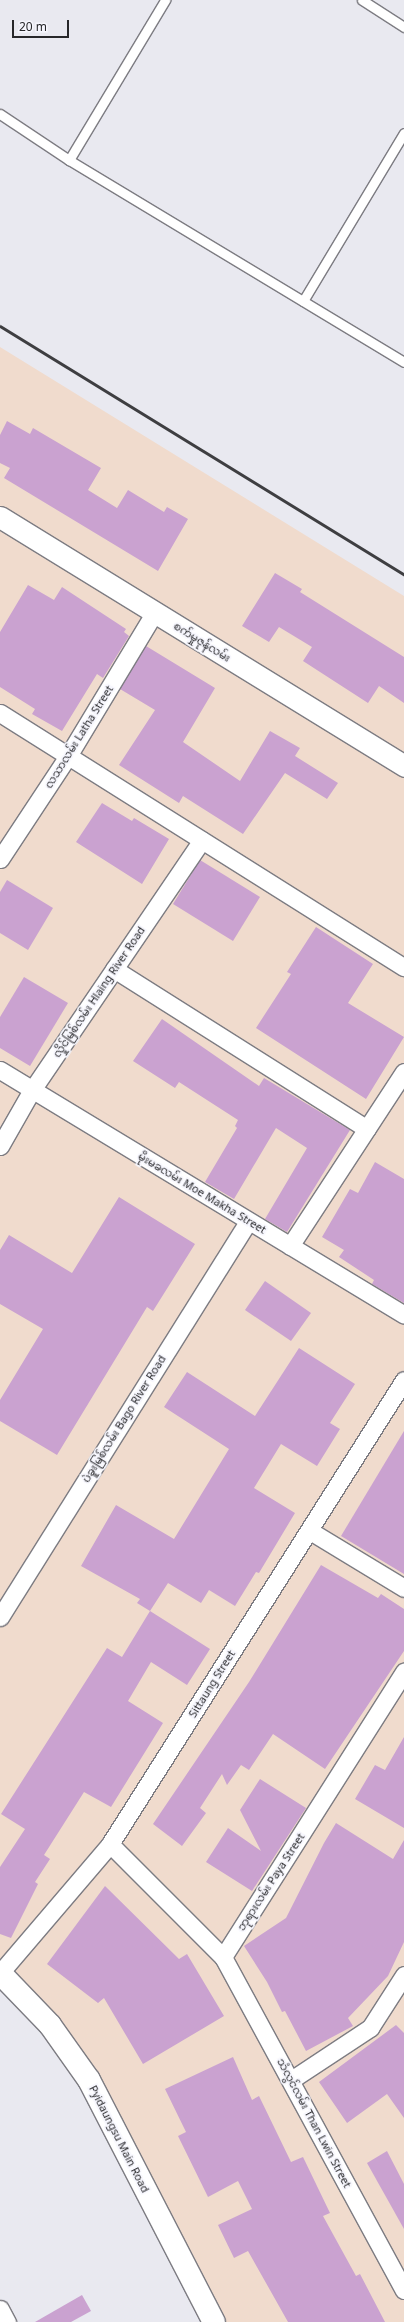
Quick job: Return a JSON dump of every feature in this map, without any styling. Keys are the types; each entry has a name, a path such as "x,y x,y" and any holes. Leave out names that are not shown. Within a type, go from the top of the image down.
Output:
{"main road":[{"name":"Pyidaungsu Main Road","path":"0,1973 50,2025 89,2080 214,2322"}],"street":[{"name":"စက်မှုဇုန်လမ်း","path":"0,517 404,766"},
{"name":"လသာလမ်း Latha Street","path":"0,859 68,756 155,612"},
{"path":"0,713 404,967"},
{"name":"လှိုင်မြစ်လမ်း Hlaing River Road","path":"0,1146 32,1090 202,840"},
{"path":"114,969 366,1129"},
{"name":"မိုးမခလမ်း Moe Makha Street","path":"0,1070 404,1315"},
{"path":"290,1246 404,1072"},
{"name":"ပဲခူးမြစ်လမ်း Bago River Road","path":"0,1617 248,1221"},
{"name":"Sittaung Street","path":"0,1973 110,1844 310,1531 404,1380"},
{"path":"310,1531 404,1588"},
{"name":"ဘုရားလမ်း Paya Street","path":"223,1957 404,1672"},
{"path":"110,1844 223,1957"},
{"name":"သံလွင်လမ်း Than Lwin Street","path":"223,1957 292,2080 404,2290"},
{"path":"292,2080 370,2028 404,1975"},
{"path":"0,2309 7,2322"}],"lane":[{"path":"69,160 165,0"},
{"path":"362,0 404,27"},
{"path":"0,114 69,160 404,362"},
{"path":"303,301 404,133"}],"shaded area":[{"path":"0,347 404,596 404,2322 214,2322 89,2080 0,1973"}],"building":[{"path":"7,421 30,434 33,428 101,468 88,490 117,508 128,490 164,512 167,507 188,519 158,571 4,478 10,468 0,463 0,435"},
{"path":"275,573 302,589 300,592 404,657 404,703 379,686 368,703 303,661 312,647 279,627 269,642 242,626"},
{"path":"28,585 54,600 62,587 126,629 124,632 129,636 103,678 97,674 62,731 32,714 35,709 0,687 0,632"},
{"path":"146,646 215,688 183,742 240,781 270,731 300,748 295,756 338,783 327,799 285,773 243,834 183,796 179,803 119,765 155,710 120,689"},
{"path":"102,803 132,821 134,818 169,839 142,884 76,842"},
{"path":"200,860 260,897 233,941 173,904"},
{"path":"7,880 53,908 28,950 0,933 0,892"},
{"path":"316,927 373,964 348,1003 404,1037 366,1099 256,1028 291,974 287,972"},
{"path":"24,977 68,1003 30,1066 0,1048 0,1017"},
{"path":"162,1019 259,1086 264,1078 350,1130 287,1232 265,1219 307,1148 276,1128 234,1199 205,1182 237,1128 235,1126 238,1120 179,1082 175,1088 133,1061"},
{"path":"375,1162 404,1179 404,1303 372,1284 374,1280 339,1257 344,1250 322,1237 350,1189 358,1193"},
{"path":"119,1197 195,1244 153,1311 147,1307 57,1455 0,1421 0,1400 43,1329 0,1304 0,1250 9,1235 72,1273"},
{"path":"265,1281 311,1313 291,1341 245,1310"},
{"path":"299,1348 355,1384 330,1423 340,1429 317,1466 281,1444 254,1488 295,1513 259,1573 256,1572 235,1606 209,1590 201,1603 168,1583 150,1611 137,1603 140,1599 81,1566 116,1505 174,1539 229,1449 164,1407 187,1372 255,1416"},
{"path":"404,1431 404,1574 341,1536"},
{"path":"321,1565 378,1598 381,1594 404,1609 404,1651 325,1769 273,1734 249,1770 241,1765 227,1785 222,1774 200,1808 206,1813 182,1846 153,1824 249,1682"},
{"path":"150,1611 210,1649 187,1685 151,1662 128,1701 163,1723 111,1807 84,1792 44,1855 50,1859 35,1882 38,1884 11,1938 0,1934 0,1867 25,1829 1,1814 107,1648 122,1657"},
{"path":"404,1737 404,1828 355,1799 375,1765 385,1770"},
{"path":"260,1779 306,1808 252,1891 206,1862 228,1828 261,1851 240,1810"},
{"path":"336,1823 393,1859 404,1840 404,1942 388,1976 348,2018 353,2026 306,2051 285,2011 282,2012 267,1982 244,1946 286,1918 324,1843"},
{"path":"105,1886 179,1959 187,1954 224,2016 143,2064 104,1998 98,2003 47,1964"},
{"path":"396,2025 404,2033 404,2118 387,2094 347,2123 319,2082"},
{"path":"233,2057 252,2100 259,2096 291,2162 303,2157 330,2213 323,2216 356,2276 360,2274 385,2322 288,2322 248,2251 234,2258 218,2225 252,2209 238,2181 208,2197 178,2136 186,2132 165,2089"},
{"path":"387,2151 404,2184 404,2229 367,2163"},
{"path":"82,2295 91,2311 71,2322 35,2322"}],"railway":[{"path":"0,326 404,575"}]}
